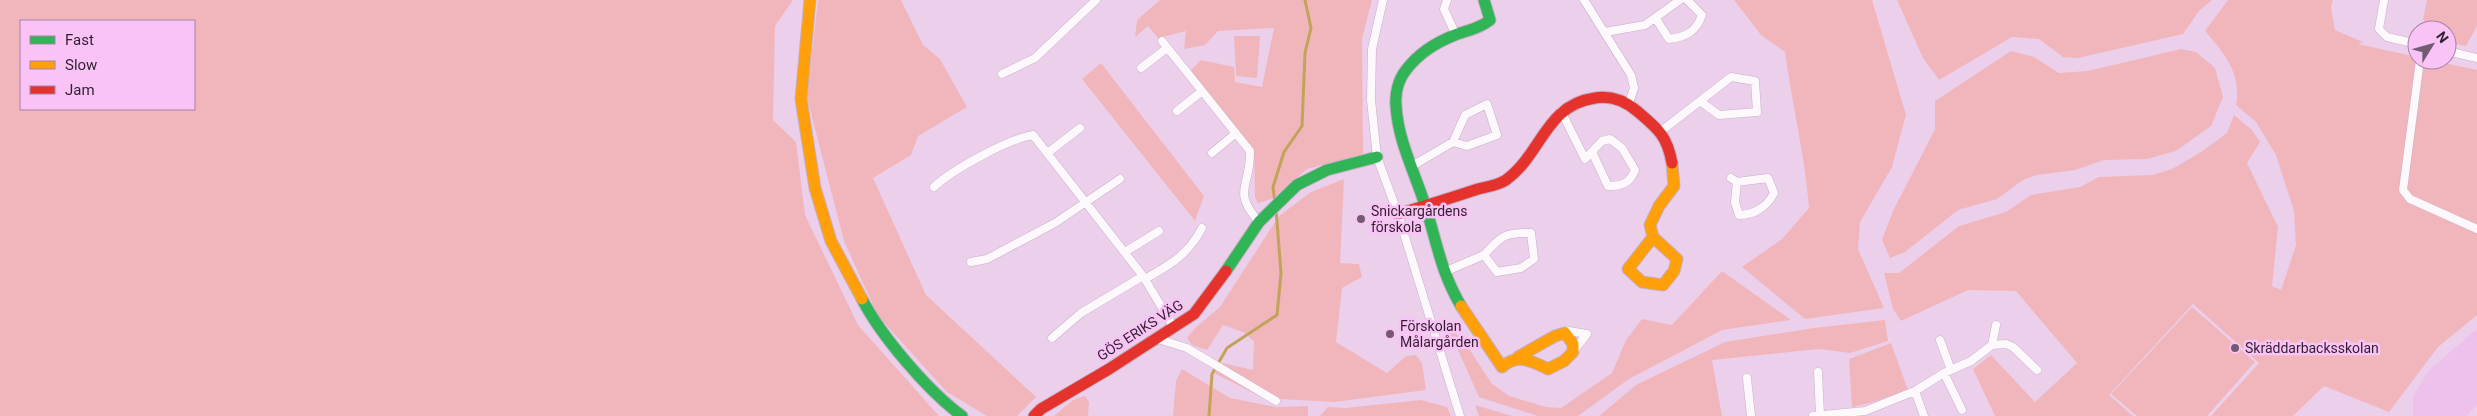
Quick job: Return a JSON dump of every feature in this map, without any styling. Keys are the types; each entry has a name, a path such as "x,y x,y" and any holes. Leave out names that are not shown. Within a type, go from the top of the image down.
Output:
{"street":[{"path":"810,0 801,99 815,188 831,241 873,321 943,402 962,416"},
{"path":"1002,74 1035,58 1096,0"},
{"path":"1383,0 1372,49 1371,100 1377,157 1398,214 1460,416"},
{"path":"1447,0 1444,9 1456,35"},
{"path":"1484,0 1487,4 1490,20 1478,30 1456,35 1432,47 1402,75 1395,94 1402,138 1426,205 1444,272 1469,318 1502,367 1510,359 1518,357 1555,336 1565,334 1568,331 1586,334 1564,361 1548,369 1518,357"},
{"path":"1584,0 1631,75 1634,88 1629,103"},
{"path":"1605,32 1645,25 1656,19 1680,0"},
{"path":"1656,19 1669,40 1684,38 1698,27 1702,15 1687,0"},
{"path":"2384,0 2379,29 2387,37 2407,42"},
{"path":"1141,68 1164,45 1250,151 1251,162 1243,197 1249,210 1260,222"},
{"path":"2457,53 2477,58"},
{"path":"2419,70 2403,190 2410,199 2477,229"},
{"path":"1660,132 1700,101 1731,77 1755,81 1757,112 1719,115 1700,101"},
{"path":"1177,111 1201,92"},
{"path":"1398,214 1505,181 1518,172 1542,134 1561,111 1587,97 1612,97 1629,103 1660,132 1673,164 1674,186 1650,225 1653,237 1677,259 1674,271 1663,285 1642,282 1628,269 1653,237"},
{"path":"1412,166 1453,142 1465,115 1487,104 1497,135 1467,146 1453,142"},
{"path":"1561,111 1585,159 1602,141 1610,139 1622,148 1635,170 1631,180 1620,186 1608,186 1592,152"},
{"path":"1049,152 1080,128"},
{"path":"1212,153 1236,134"},
{"path":"934,187 943,178 1022,137 1033,135 1049,152 1125,252 1144,278 1173,326"},
{"name":"GÖS ERIKS VÄG","path":"1034,416 1041,409 1109,369 1194,314 1211,293 1260,222 1297,185 1327,170 1377,157"},
{"path":"1768,178 1774,193 1770,201 1752,215 1739,215 1735,202 1734,180 1768,178"},
{"path":"971,262 987,259 1088,202 1120,179"},
{"path":"1052,338 1081,313 1180,258 1195,241 1202,228"},
{"path":"1125,252 1159,231"},
{"path":"1444,272 1484,255 1499,237 1513,232 1531,233 1534,260 1521,268 1498,272 1484,255"},
{"path":"1992,345 1996,325"},
{"path":"1565,334 1573,344 1573,352"},
{"path":"1155,338 1187,348 1276,401"},
{"path":"1940,340 1948,371 1962,410"},
{"path":"1818,372 1816,416 1865,414 1915,391 1948,371 1971,361 1992,345 2006,344 2013,347 2037,370"},
{"path":"1747,378 1751,416"},
{"path":"1915,391 1924,416"}],"shaded area":[{"path":"0,0 793,0 775,26 773,120 796,142 805,215 858,325 939,416 0,416"},
{"path":"818,0 901,0 923,45 940,59 967,107 918,136 911,155 873,178 926,295 1036,397 1017,416 987,416 947,392 878,316 844,241 807,98"},
{"path":"1160,0 1372,0 1362,39 1363,154 1307,169 1272,199 1258,203 1255,198 1254,151 1190,71 1201,60 1234,67 1235,82 1262,87 1274,28 1218,31 1205,45 1184,49 1186,31 1158,38 1148,26 1135,37 1137,20"},
{"path":"1734,0 1872,0 1906,115 1892,167 1860,222 1858,249 1884,308 1805,319 1742,267 1782,239 1809,208 1805,169 1785,52 1761,35"},
{"path":"1897,0 2212,0 2199,11 2183,34 2078,58 2063,57 2039,39 2012,37 1939,80 1923,58"},
{"path":"2228,0 2333,0 2331,7 2335,30 2363,42 2358,44 2407,55 2407,70 2457,70 2457,66 2477,70 2477,315 2438,347 2389,412 2324,386 2293,416 2211,416 2259,363 2193,304 2109,395 2133,416 1995,416 1973,369 1991,355 2035,402 2077,363 2016,291 1968,290 1901,321 1893,309 1884,273 1899,273 1959,226 2006,212 2031,195 2080,187 2099,177 2153,175 2172,169 2201,152 2227,133 2234,115 2252,130 2260,142 2247,163 2278,227 2272,286 2281,290 2296,245 2294,211 2276,155 2256,122 2236,105 2237,94 2234,74 2219,47 2205,31"},
{"path":"2427,0 2477,0 2477,26 2466,46 2457,44 2457,20 2423,20"},
{"path":"1234,36 1260,36 1257,78 1236,76"},
{"path":"2181,49 2196,52 2215,68 2223,97 2211,126 2176,151 2147,159 2104,160 2075,170 2037,175 2023,180 1997,199 1958,210 1905,252 1890,258 1882,240 1893,211 1935,129 1935,101 2011,51 2034,57 2059,73 2088,71"},
{"path":"1101,63 1204,196 1195,221 1082,79"},
{"path":"1344,179 1340,263 1359,264 1362,277 1342,288 1336,342 1387,373 1406,356 1416,355 1422,363 1426,390 1334,402 1263,398 1214,373 1222,363 1253,370 1254,341 1243,332 1223,325 1207,350 1192,345 1187,338 1196,327 1220,307 1279,216 1311,192"},
{"path":"1722,271 1791,320 1722,330 1629,379 1578,416 1538,416 1479,397 1448,328 1462,338 1492,384 1509,396 1546,407 1561,408 1612,373 1626,340 1642,319 1672,325"},
{"path":"2192,307 2255,362 2207,416 2137,416 2111,394"},
{"path":"1885,320 1888,341 1850,353 1819,349 1712,360 1722,416 1599,416 1636,385 1725,342 1814,328"},
{"path":"2477,329 2477,405 2467,416 2413,416 2413,396 2429,370"},
{"path":"1891,343 1908,390 1852,407 1849,359"},
{"path":"1182,369 1230,398 1276,407 1308,406 1308,416 1173,416 1176,381"},
{"path":"1085,396 1089,402 1088,416 1054,416 1073,400"},
{"path":"1421,400 1447,407 1451,416 1320,416 1328,407 1345,408"},
{"path":"1475,405 1512,416 1479,416"}],"waterway":[{"path":"1275,203 1273,187 1284,152 1302,126 1305,53 1311,28 1305,0"},
{"path":"1209,416 1212,374 1227,348 1277,315 1281,273 1276,209"}],"traffic: fast":[{"path":"1461,306 1448,280 1425,205 1403,144 1397,119 1396,97 1403,74 1428,49 1441,41 1478,27 1490,20 1484,0"},
{"path":"1226,271 1259,222 1297,185 1327,170 1377,157"},
{"path":"862,299 870,314 906,362 920,378 962,416"}],"traffic: slow":[{"path":"810,0 801,99 815,188 831,241 862,299"},
{"path":"1653,237 1677,259 1674,271 1663,285 1642,282 1628,269 1653,237 1650,225 1659,206 1674,186 1672,163"},
{"path":"1461,306 1502,367 1519,359 1530,361 1548,369 1564,361 1573,352 1573,344 1565,333 1555,336 1518,357"}],"traffic: jam":[{"path":"1398,214 1503,182 1528,157 1554,120 1578,102 1595,98 1607,97 1618,100 1628,104 1637,111 1660,133 1667,145 1672,163"},
{"path":"1034,416 1041,409 1109,369 1194,314 1226,271"}],"place":[{"name":"Snickargårdens förskola","path":"1361,219"},
{"name":"Förskolan Målargården","path":"1390,334"},
{"name":"Skräddarbacksskolan","path":"2235,348"}]}
